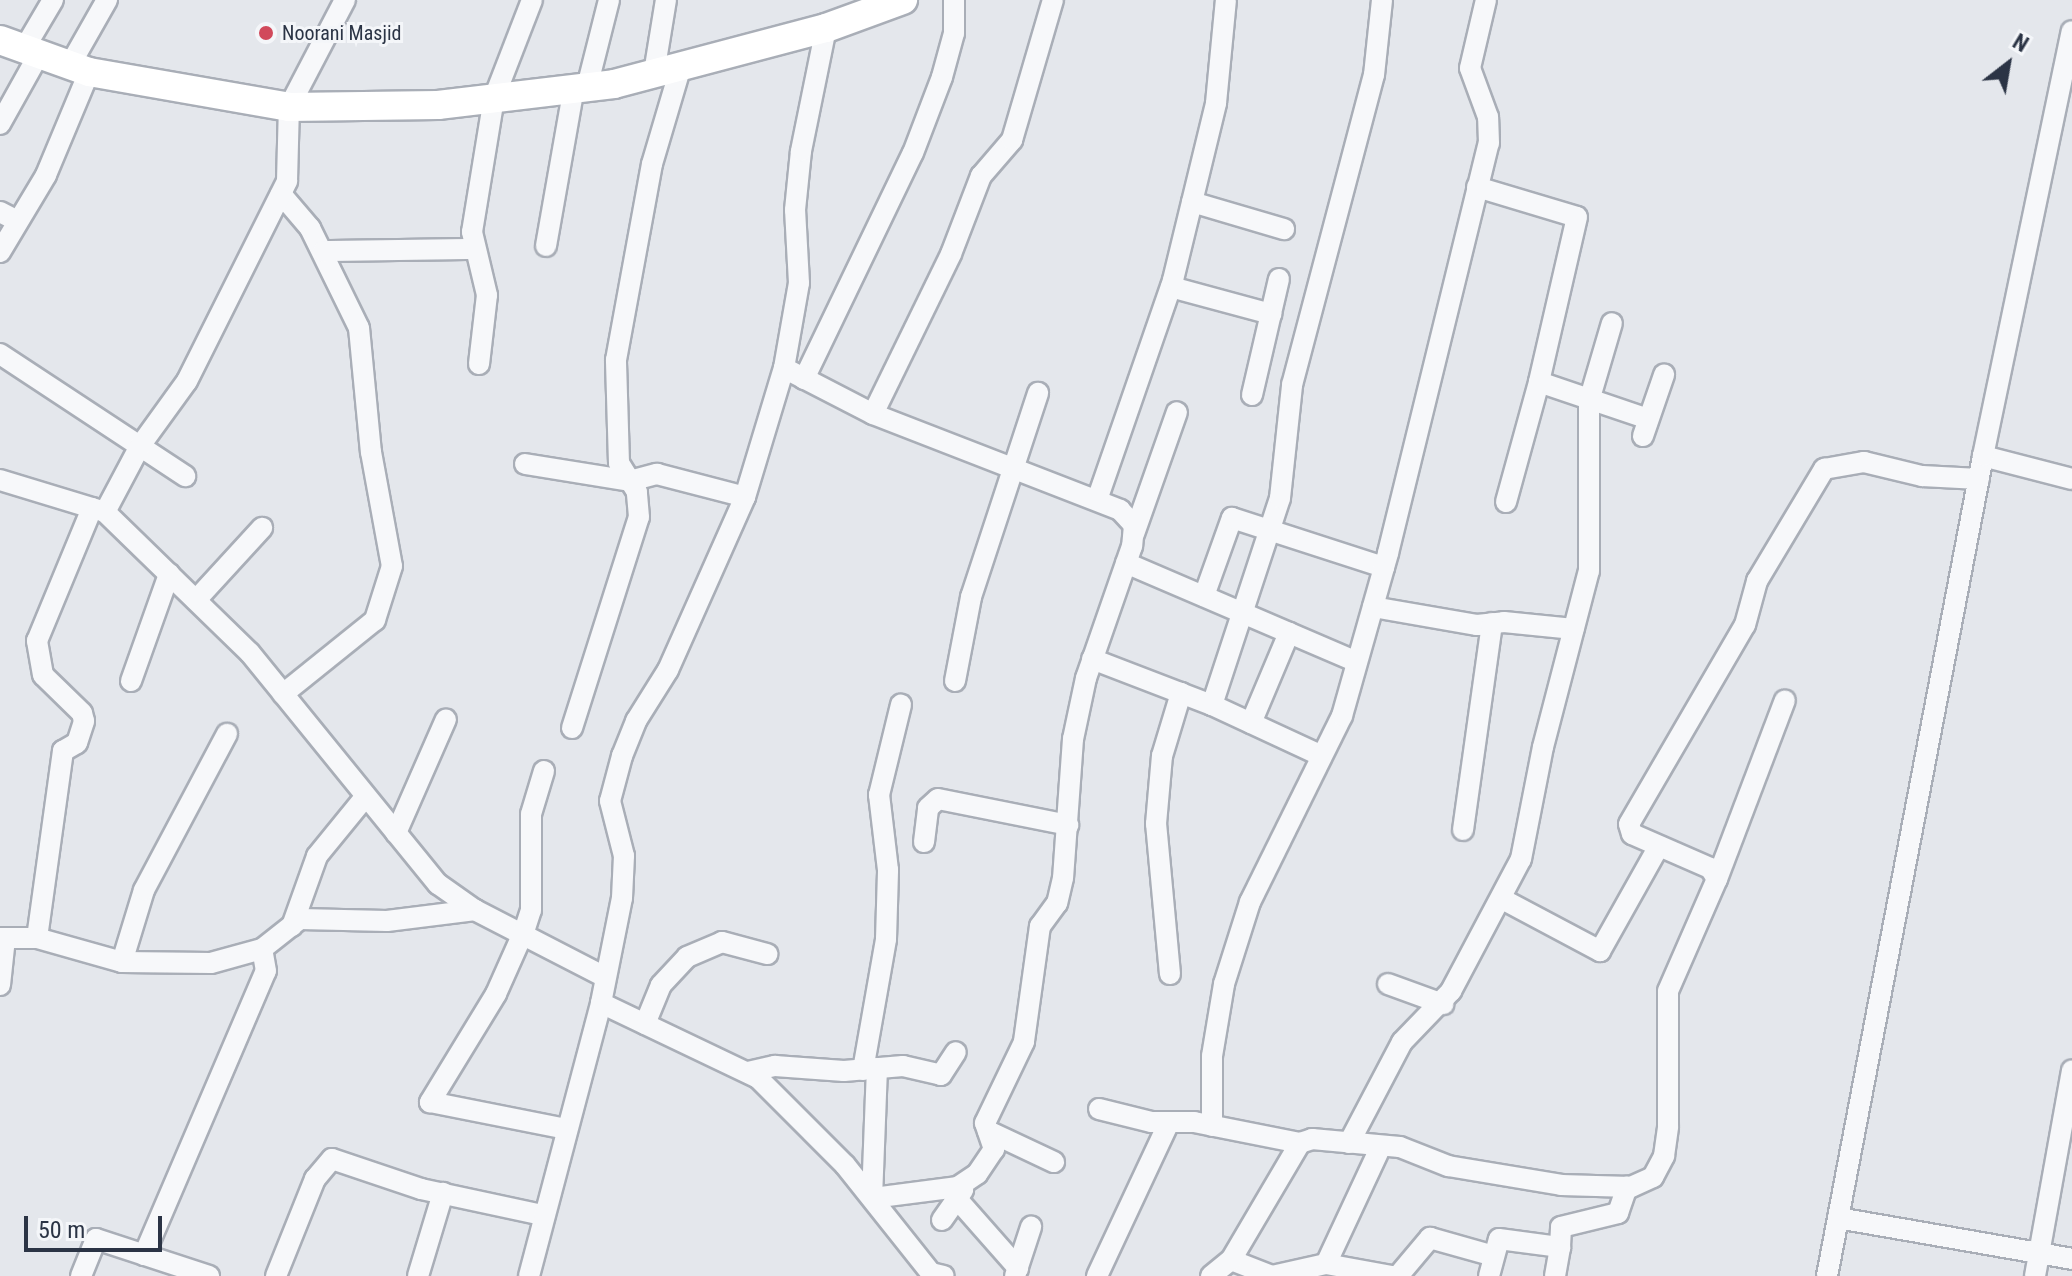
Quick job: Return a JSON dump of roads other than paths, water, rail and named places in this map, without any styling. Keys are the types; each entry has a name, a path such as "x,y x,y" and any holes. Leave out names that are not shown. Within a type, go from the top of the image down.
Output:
{"street":[{"path":"0,124 21,48 53,0"},
{"path":"0,252 9,217 46,175 79,69 107,0"},
{"path":"37,938 63,751 77,743 84,721 82,713 43,675 37,641 99,510 187,381 281,194 292,135 289,107 345,0"},
{"path":"479,364 487,295 474,249 494,98 532,0"},
{"path":"546,246 580,88 609,0"},
{"path":"572,728 639,517 637,492 619,463 616,360 668,70 666,0"},
{"path":"21,48 79,69 289,107 438,105 580,88 668,70 826,28 868,7 903,0"},
{"path":"804,379 913,153 946,63 954,0"},
{"path":"873,414 951,254 981,176 1012,140 1053,0"},
{"path":"1097,500 1171,287 1216,103 1226,0"},
{"path":"1212,705 1245,614 1287,463 1292,385 1374,75 1382,0"},
{"path":"1212,1126 1212,1056 1224,984 1250,902 1342,716 1384,567 1477,187 1489,130 1470,68 1486,0"},
{"path":"529,1276 542,1215 601,1003 624,879 610,801 622,756 636,721 668,670 745,497 784,368 799,283 795,210 801,151 826,28"},
{"path":"1827,1276 1983,456 2072,31"},
{"path":"1477,187 1577,217 1539,382 1506,502"},
{"path":"281,194 323,251 359,328 371,452 392,566 375,620 283,694"},
{"path":"1192,202 1284,229"},
{"path":"323,251 474,249"},
{"path":"1252,395 1279,279"},
{"path":"1171,287 1271,314"},
{"path":"1349,1143 1402,1042 1443,1004 1487,921 1504,900 1521,859 1593,543 1589,401 1612,323"},
{"path":"0,354 185,476"},
{"path":"784,368 873,414 1097,500 1129,518 1134,534"},
{"path":"1539,382 1646,427 1664,375"},
{"path":"955,681 971,597 1017,468 1038,393"},
{"path":"942,1220 994,1149 988,1131 990,1111 1024,1042 1037,939 1057,903 1068,825 1073,739 1092,659 1177,412"},
{"path":"1983,456 2072,479"},
{"path":"1717,879 1710,868 1632,834 1629,824 1745,625 1757,581 1813,481 1824,469 1864,462 1922,476 1979,479"},
{"path":"525,464 630,481 657,474 745,497"},
{"path":"0,480 99,510 196,600 283,694 438,884 475,910 524,931 605,977"},
{"path":"1204,596 1227,523 1240,518 1384,567"},
{"path":"196,600 262,528"},
{"path":"1126,563 1357,662"},
{"path":"131,681 169,574"},
{"path":"1373,607 1492,623 1574,629"},
{"path":"1463,830 1492,623"},
{"path":"1251,723 1289,633"},
{"path":"1092,659 1212,705 1322,756"},
{"path":"1170,974 1156,824 1162,756 1181,693"},
{"path":"1099,1109 1300,1143 1312,1139 1400,1147 1448,1166 1561,1185 1627,1187 1653,1177 1664,1156 1668,991 1717,879 1785,700"},
{"path":"872,1198 870,1069 886,939 888,870 879,795 901,705"},
{"path":"396,833 446,719"},
{"path":"122,962 144,890 227,734"},
{"path":"544,771 531,814 531,910 524,931 496,994 430,1102 566,1129"},
{"path":"292,926 317,856 366,796"},
{"path":"924,842 928,808 938,799 1068,825"},
{"path":"1504,900 1600,951 1659,846"},
{"path":"0,985 2,938 37,938 122,962 211,963 262,949 300,919 387,921 475,910"},
{"path":"645,1024 661,985 687,957 722,942 767,954"},
{"path":"144,1255 266,971 262,949"},
{"path":"1388,984 1443,1004"},
{"path":"601,1003 748,1072 845,1165 935,1275"},
{"path":"748,1072 775,1066 870,1069 903,1066 941,1075 956,1052"},
{"path":"2035,1276 2072,1070"},
{"path":"1097,1276 1169,1122"},
{"path":"988,1131 1054,1162"},
{"path":"1211,1276 1231,1260 1300,1143"},
{"path":"1326,1264 1381,1146"},
{"path":"276,1276 315,1179 332,1159 443,1193 542,1215"},
{"path":"1555,1276 1561,1227 1618,1213 1627,1187"},
{"path":"872,1198 962,1192"},
{"path":"962,1192 1017,1272"},
{"path":"418,1276 443,1193"},
{"path":"1838,1218 2072,1259"},
{"path":"1017,1272 1031,1227"},
{"path":"1231,1260 1284,1276 1326,1264 1395,1276 1430,1238 1492,1266 1497,1243 1504,1238 1560,1247"},
{"path":"81,1276 96,1239 209,1276"}],"place":[{"name":"Noorani Masjid","path":"266,33"}]}
